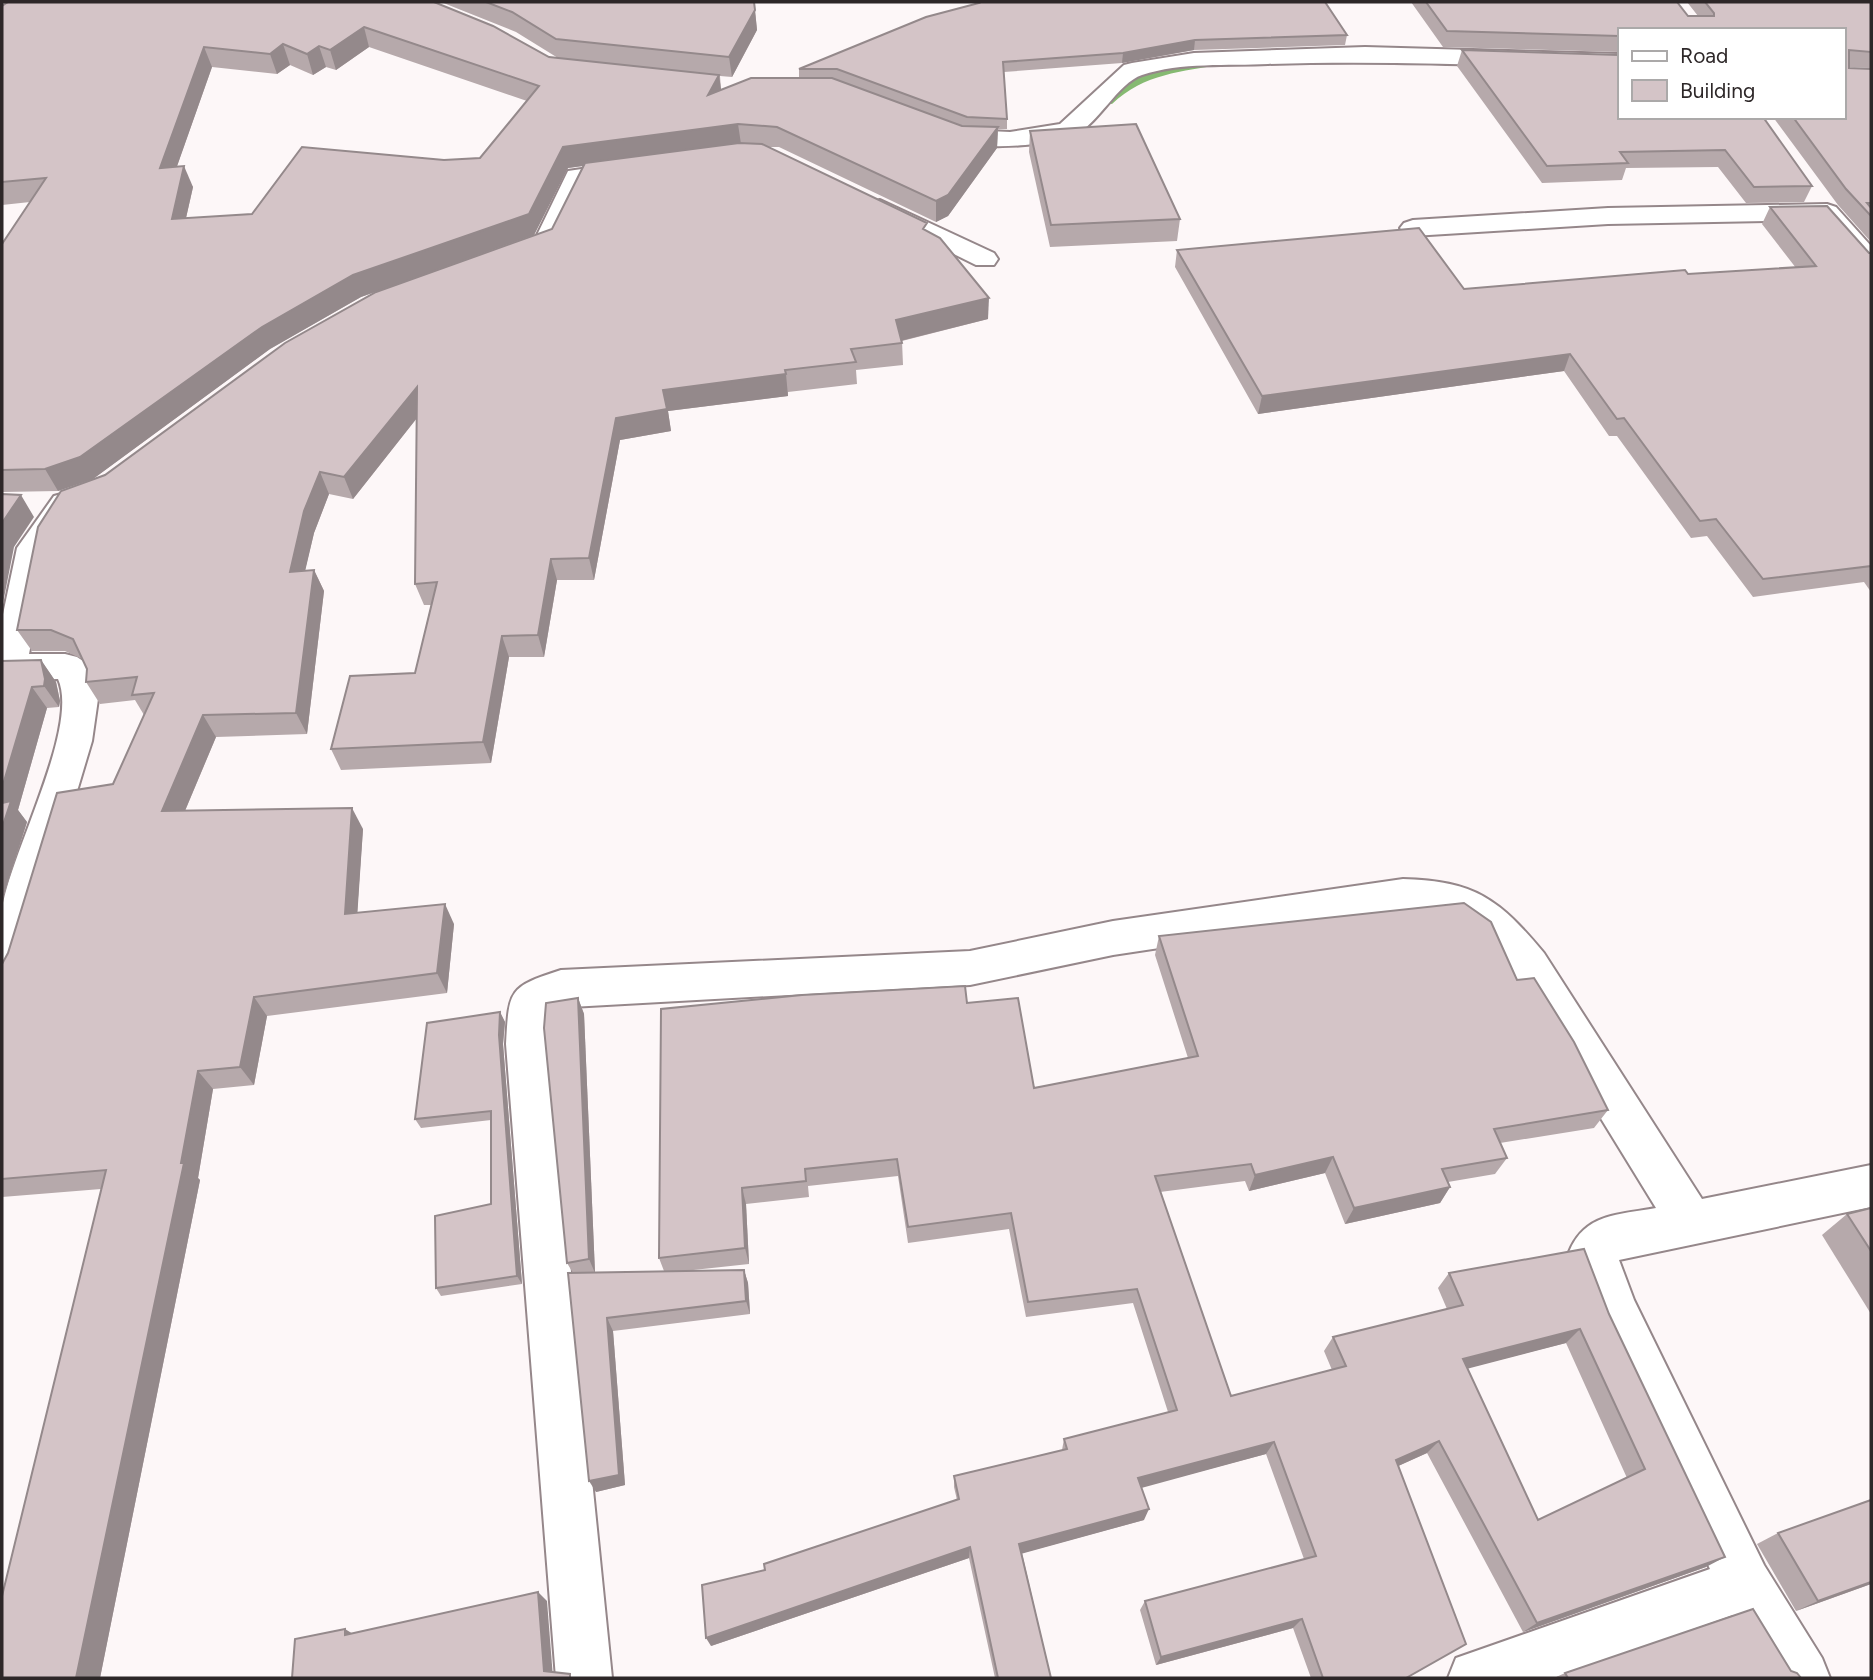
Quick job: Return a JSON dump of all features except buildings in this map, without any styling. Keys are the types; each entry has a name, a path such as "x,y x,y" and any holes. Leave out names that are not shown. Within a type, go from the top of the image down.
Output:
{"street":[{"path":"927,124 963,137 1010,139 1067,130 1132,70 1194,60 1365,54 1618,61"},
{"path":"503,258 547,242 577,176 659,165"},
{"path":"1812,191 1871,262"},
{"path":"854,195 985,259"},
{"path":"1413,228 1608,216 1827,212"},
{"path":"26,504 61,505 94,492"},
{"path":"2,972 74,741 81,692 74,672 65,666 5,667 33,548 61,505"},
{"path":"584,1678 527,1044 529,1004 539,995 561,988 970,968 1113,938 1247,916 1403,895 1436,896 1478,910 1507,938 1529,965 1691,1223"},
{"path":"1802,1678 1745,1584 1614,1311 1592,1252 1602,1241 1871,1186"},
{"path":"1476,1678 1745,1584"}],"waterway":[{"path":"1108,102 1119,92 1145,77 1175,68 1220,62"}]}
